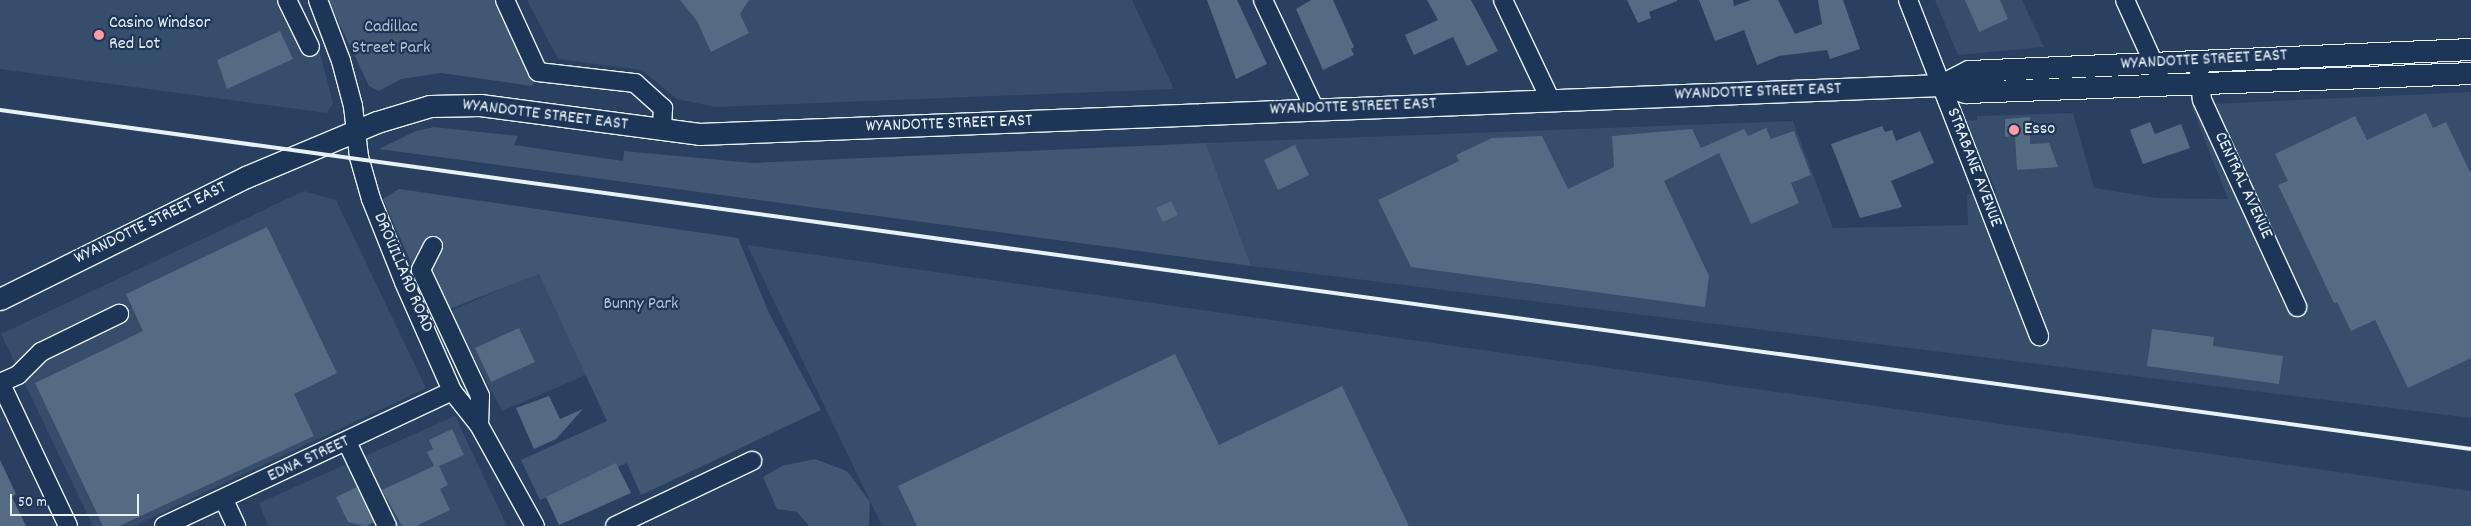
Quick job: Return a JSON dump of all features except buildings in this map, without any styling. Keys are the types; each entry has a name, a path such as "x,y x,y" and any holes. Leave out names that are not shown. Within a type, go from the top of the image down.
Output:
{"main road":[{"name":"WYANDOTTE STREET EAST","path":"1941,85 1969,71 2471,49"},
{"name":"WYANDOTTE STREET EAST","path":"0,299 246,177 354,132 430,106 480,105 699,134 1941,85 1966,92 2471,73"}],"street":[{"path":"288,0 310,47"},
{"name":"DROUILLARD ROAD","path":"318,0 341,61 353,106 354,132 371,199 452,391 479,425 535,526"},
{"path":"504,0 538,72 635,84 663,108 662,130"},
{"path":"1263,0 1315,110"},
{"path":"1504,0 1550,101"},
{"name":"STRABANE AVENUE","path":"1908,0 2039,336"},
{"path":"2125,0 2164,85"},
{"name":"CENTRAL AVENUE","path":"2198,61 2202,100 2297,307"},
{"path":"433,246 421,270 480,396 479,425"},
{"path":"68,526 0,383 18,375 40,352 119,314"},
{"name":"EDNA STREET","path":"165,526 224,500 452,391"},
{"path":"347,442 387,526"},
{"path":"615,526 643,519 752,462"},
{"path":"224,500 236,526"}],"shaded area":[{"path":"0,0 299,0 315,34 333,103 327,113 0,69"},
{"path":"527,0 1132,0 1174,89 715,107 677,99 642,70 558,59"},
{"path":"1935,0 2022,0 2044,47 1958,55"},
{"path":"2471,92 2471,418 1251,266 1206,143 1793,121 1833,228 1968,225 1967,194 1997,193 1965,121 1977,120 1977,116 2073,113 2094,188 2157,198 2228,199 2191,105"},
{"path":"304,191 336,200 426,388 134,526 93,526 1,334"},
{"path":"747,245 2471,491 2471,526 882,526"},
{"path":"539,273 586,375 502,411 450,311"},
{"path":"455,416 507,526 391,526 387,518 368,526 268,526 259,503"}],"green space":[{"name":"Cadillac Street Park","path":"328,0 505,0 538,72 532,86 441,73 401,79 379,91 369,86"},
{"path":"434,127 518,136 514,145 623,161 624,151 753,163 1206,143 1251,266 379,149 416,131"},
{"name":"Bunny Park","path":"399,189 738,238 769,313 821,410 641,495 627,463 540,500 521,460 607,421 539,274 434,315 383,199"},
{"path":"815,459 847,471 870,502 869,526 809,526 797,512 777,509 763,477 782,466"}],"railway":[{"path":"0,110 2471,449"}],"place":[{"name":"Casino Windsor Red Lot","path":"99,35"},
{"name":"Esso","path":"2014,130"}]}
